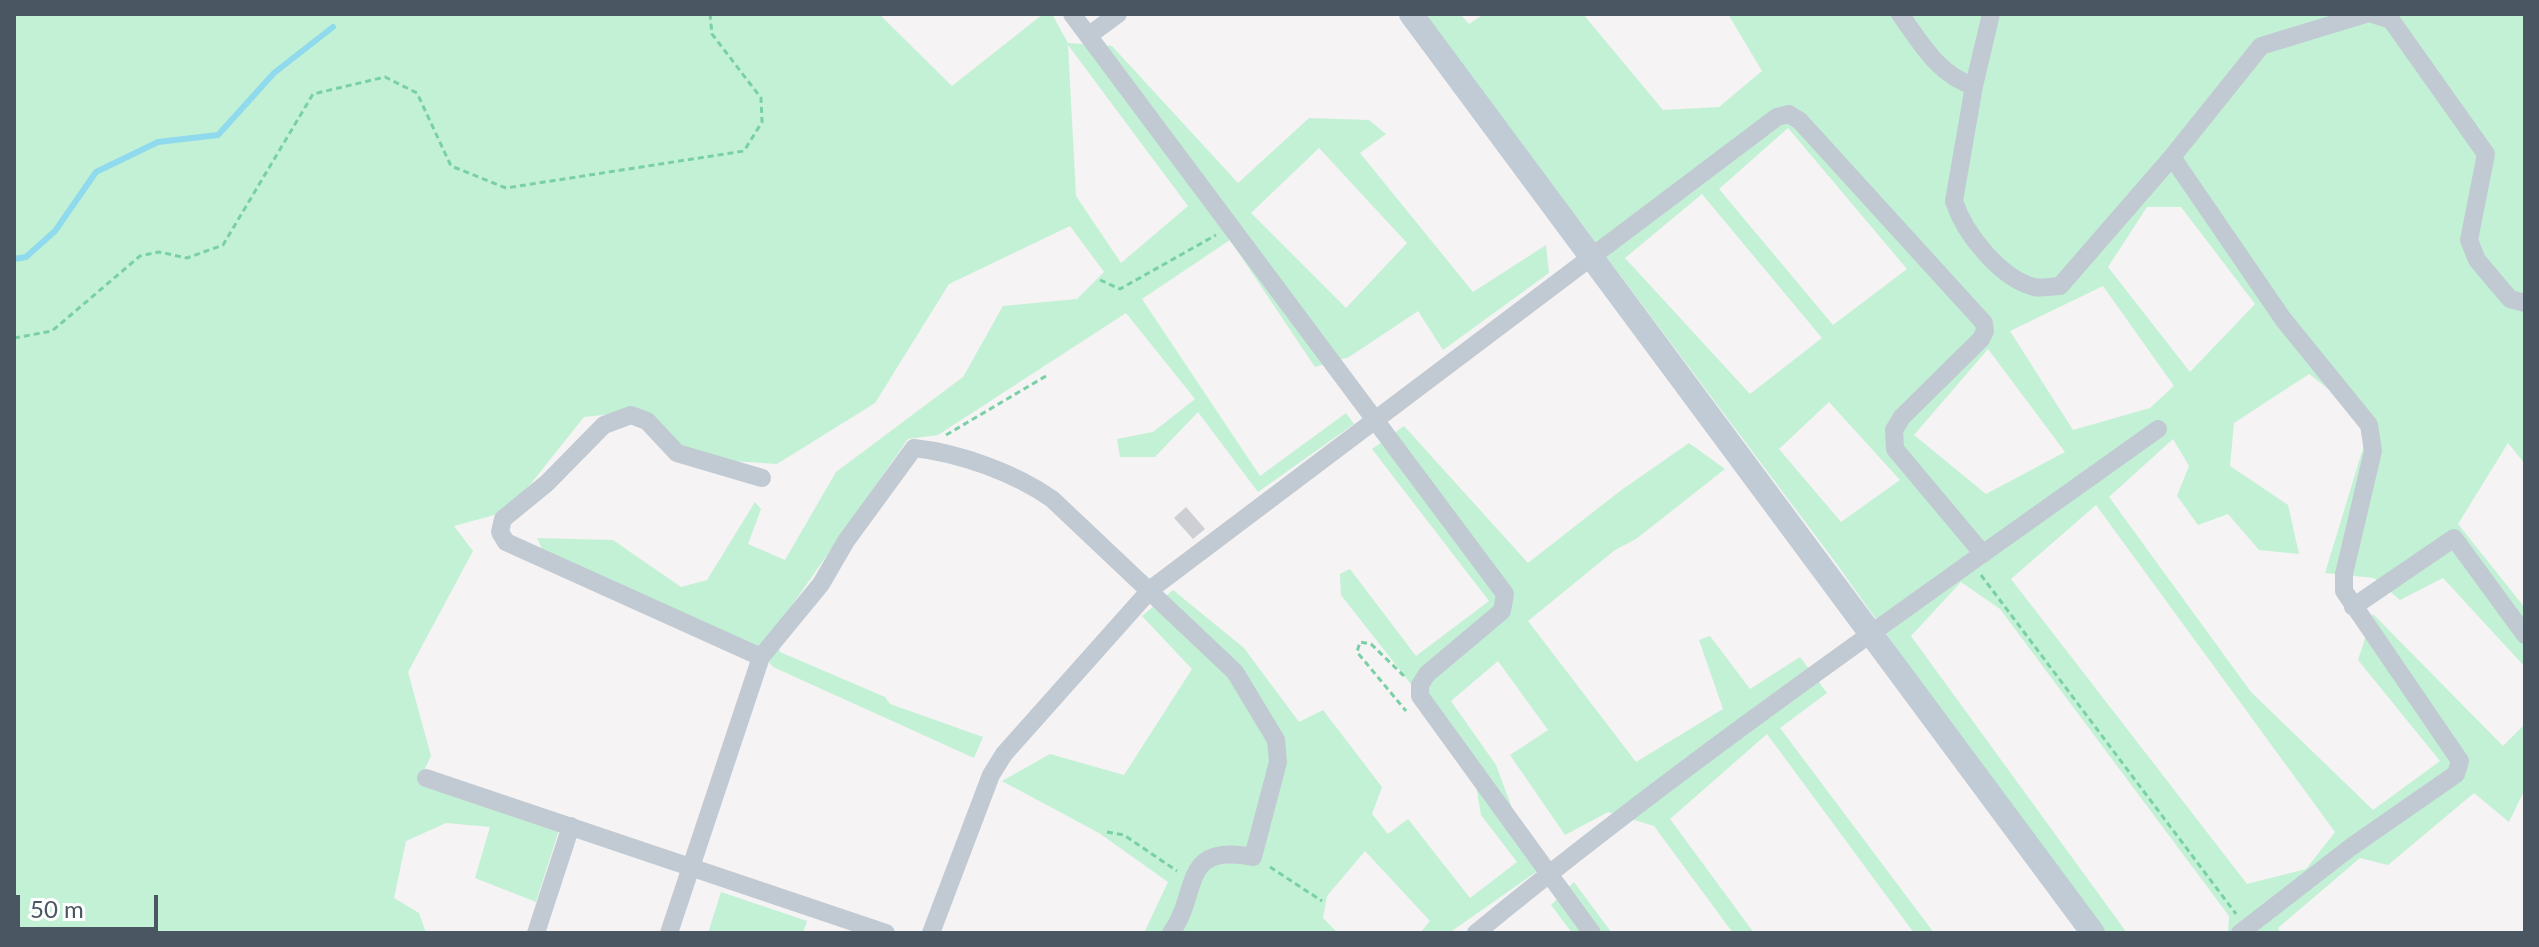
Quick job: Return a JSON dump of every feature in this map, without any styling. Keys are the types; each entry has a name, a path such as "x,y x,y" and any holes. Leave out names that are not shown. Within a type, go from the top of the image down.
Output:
{"street":[{"path":"1072,14 1505,594 1502,611 1427,674 1420,685 1420,696 1592,933"},
{"path":"1088,36 1118,14"},
{"path":"1411,14 2093,933"},
{"path":"1900,14 1932,57 1957,81 1974,86"},
{"path":"1991,14 1974,86 1954,201 1959,218 2000,268 2035,287 2060,286 2172,157 2261,46 2369,14 2391,20 2486,154 2469,240 2477,260 2510,299 2525,303"},
{"path":"931,933 991,775 1004,754 1151,589 1777,117 1789,114 1800,121 1984,323 1985,331 1981,339 1902,417 1894,430 1895,449 1977,558"},
{"path":"2172,157 2283,319 2369,425 2373,451 2344,574 2344,591 2460,761 2456,774 2351,847 2252,928"},
{"path":"761,657 506,542 500,532 503,519 547,483 604,425 631,415 647,421 677,453 762,478"},
{"path":"1476,933 1548,874 1871,634 2158,429"},
{"path":"669,933 761,657 821,584 846,541 914,448 933,450 1030,484 1052,499 1151,589 1235,672 1276,740 1278,762 1253,857 1228,852 1200,865 1190,880 1184,915 1171,933"},
{"path":"2353,607 2454,538 2525,635"},
{"path":"426,778 886,933"},
{"path":"536,933 571,826"}],"path":[{"path":"14,338 52,331 140,256 159,252 187,258 223,245 313,94 385,77 417,93 451,166 506,188 744,151 762,122 761,98 712,34 710,14"},
{"path":"1100,280 1120,289 1230,227"},
{"path":"933,450 948,434 1046,376"},
{"path":"1977,558 2252,928"},
{"path":"1107,832 1124,835 1190,880"},
{"path":"1253,857 1322,901"}],"green space":[{"path":"14,14 879,14 952,86 1043,14 1052,14 1068,43 1112,46 1238,183 1309,118 1369,120 1386,134 1360,153 1473,292 1546,245 1549,273 1443,350 1418,311 1349,357 1315,367 1230,240 1142,299 1260,476 1346,413 1354,424 1258,492 1198,412 1155,457 1120,457 1117,439 1153,432 1195,399 1126,313 938,435 908,439 774,631 780,652 885,697 890,704 983,737 974,758 773,667 758,649 544,553 537,538 613,540 681,587 707,580 755,502 761,509 748,544 785,560 836,472 963,377 1003,306 1077,299 1104,272 1070,226 949,284 875,403 777,464 688,458 639,411 584,417 509,511 454,526 473,551 408,672 431,756 418,783 559,830 536,902 475,878 490,827 446,823 406,841 394,898 419,913 426,933 14,933","holes":["1068,45 1188,206 1121,263 1076,196","1319,148 1407,243 1346,308 1251,213"]},
{"path":"1424,14 1460,14 1469,24 1484,14 1583,14 1663,110 1719,107 1762,71 1728,14 2525,14 2525,464 2508,443 2458,524 2525,608 2525,667 2443,578 2400,600 2374,578 2325,573 2371,422 2309,374 2234,423 2230,466 2288,505 2299,554 2259,550 2228,514 2198,525 2177,496 2189,466 2173,439 2109,497 2251,692 2373,810 2440,761 2358,660 2373,614 2503,746 2525,724 2525,789 2509,822 2474,793 2388,865 2360,858 2278,928 2281,933 2228,933 2229,916 2000,609 1961,582 1911,636 2127,933 2099,933 1836,563","holes":["1788,128 1907,269 1833,325 1719,189","1702,194 1822,338 1750,394 1625,258","2147,207 2181,207 2255,304 2190,372 2108,267","2103,286 2174,386 2150,408 2073,430 2010,331","1988,349 2065,452 1986,494 1914,435","1829,402 1900,480 1841,522 1779,449","2096,505 2335,832 2306,869 2247,884 2011,579"]},
{"path":"1404,426 1528,563 1620,491 1689,443 1725,469 1636,539 1615,550 1528,621 1636,762 1723,709 1699,640 1710,636 1750,689 1800,657 1827,693 1780,728 1934,933 1914,933 1767,734 1670,819 1754,933 1733,933 1654,826 1608,812 1565,835 1510,755 1548,730 1498,661 1451,701 1496,765 1536,872 1449,933 1420,933 1430,921 1365,851 1327,896 1323,918 1338,933 1144,933 1168,882 1099,833 1002,781 1050,754 1124,775 1192,669 1142,616 1173,590 1244,648 1299,722 1323,710 1382,787 1372,814 1388,834 1408,819 1470,898 1517,862 1481,815 1472,762 1341,595 1340,574 1350,569 1416,656 1489,601 1372,449"},
{"path":"1574,882 1612,933 1572,933 1551,905"},
{"path":"721,892 807,921 803,933 708,933"}],"building":[{"path":"1186,507 1205,529 1193,539 1174,518"}],"waterway":[{"path":"14,259 26,257 55,231 96,172 158,142 218,135 274,73 333,27"}]}
